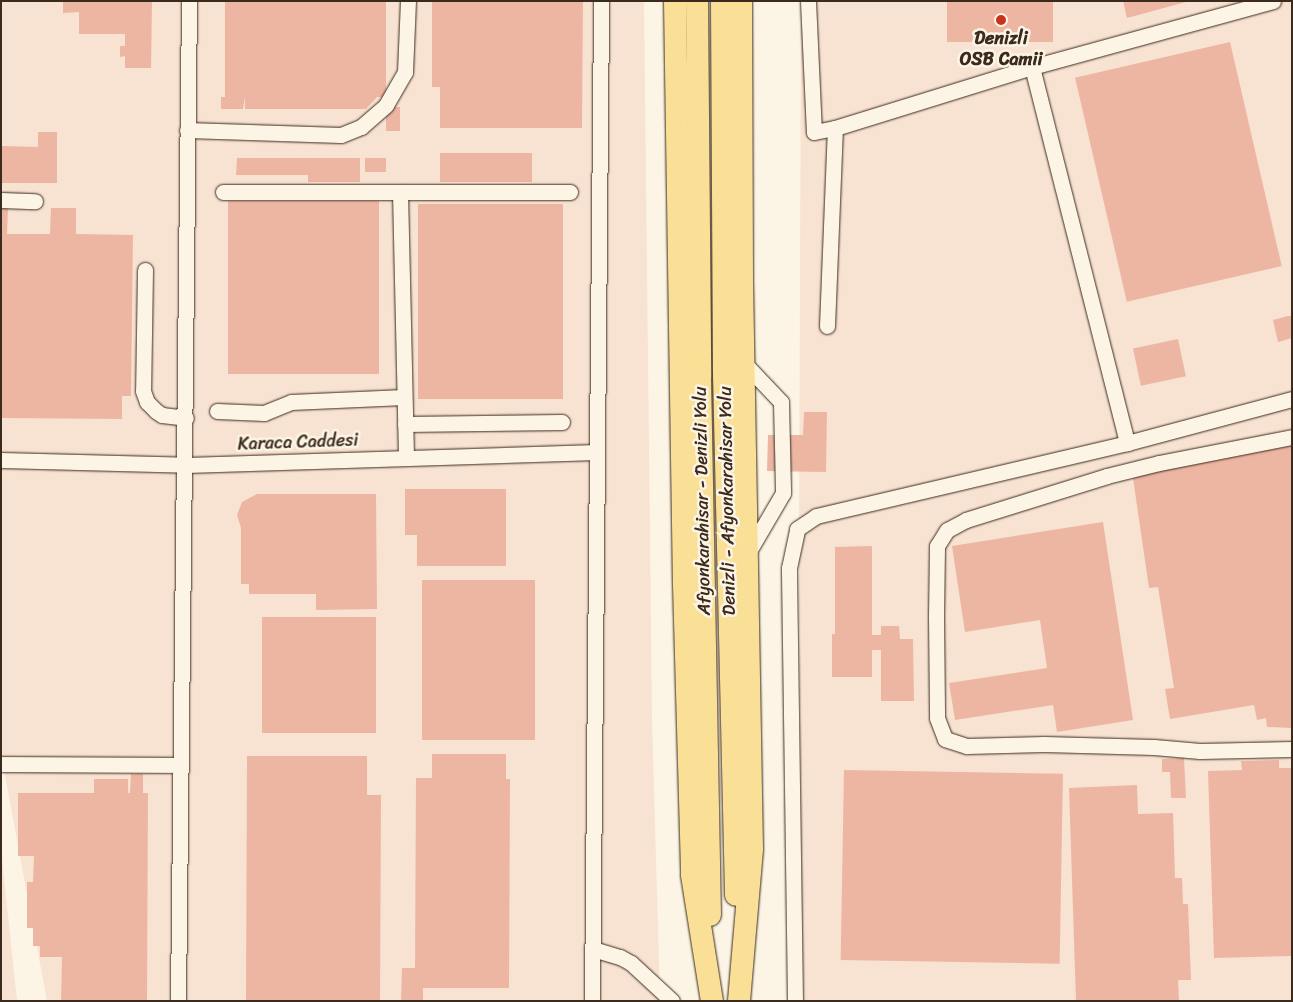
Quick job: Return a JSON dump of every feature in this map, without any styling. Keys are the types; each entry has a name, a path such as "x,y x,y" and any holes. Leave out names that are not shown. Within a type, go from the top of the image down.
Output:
{"highway":[{"path":"675,1 684,584 692,875 712,1001"},
{"name":"Afyonkarahisar - Denizli Yolu","path":"697,1 700,366 712,1001"},
{"name":"Denizli - Afyonkarahisar Yolu","path":"722,1 724,393 738,1001"},
{"path":"738,1001 752,849 744,363 741,1"}],"street":[{"path":"178,1001 186,465 189,1"},
{"path":"187,130 341,135 361,127 386,105 405,72 408,1"},
{"path":"592,1001 601,1"},
{"path":"808,1 814,132 836,128 1032,67 1273,1"},
{"path":"1032,67 1127,443"},
{"path":"827,326 836,128"},
{"path":"223,192 570,192"},
{"path":"400,192 406,458"},
{"path":"1,200 35,201"},
{"path":"145,270 142,391 147,402 156,412 162,415 186,418"},
{"path":"744,363 781,402 783,493 747,554"},
{"path":"217,412 264,413 291,402 404,397"},
{"path":"795,1001 789,568 797,529 816,516 1127,443 1292,399"},
{"path":"405,424 562,422"},
{"path":"1292,437 1159,463 1096,479 966,520 947,530 937,546 936,690 937,718 945,739 967,746 1044,744 1154,747 1200,751 1292,749"},
{"name":"Karaca Caddesi","path":"1,460 186,465 596,452"},
{"path":"1090,452 1096,479"},
{"path":"1,764 181,765"},
{"path":"592,949 620,957 631,963 672,1001"}],"shaded area":[{"path":"1,1 644,1 652,719 660,1001 47,1001 1,754"},
{"path":"801,1 1292,1 1292,1001 802,1001 799,565"},
{"path":"1,849 17,1001 1,1001"}],"building":[{"path":"63,1 152,1 151,68 125,68 125,56 120,57 120,46 125,46 125,34 79,34 79,12 63,13"},
{"path":"225,1 386,1 386,97 377,97 366,109 245,109 245,97 243,109 221,109 221,97 225,97"},
{"path":"432,1 583,1 582,128 440,128 440,87 432,87"},
{"name":"Denizli OSB Camii","path":"947,1 1053,1 1053,42 947,42"},
{"path":"1123,1 1186,1 1186,2 1127,18"},
{"path":"1230,42 1282,266 1127,302 1075,78"},
{"path":"386,107 400,107 400,131 386,131"},
{"path":"38,132 57,132 57,183 1,183 1,146 38,147"},
{"path":"440,153 532,153 532,182 440,182"},
{"path":"237,158 360,158 360,182 308,182 308,175 236,175"},
{"path":"365,158 386,158 386,172 365,172"},
{"path":"228,201 379,201 379,374 228,374"},
{"path":"418,204 563,204 563,399 418,399"},
{"path":"1,207 8,207 7,234 50,234 51,208 76,208 76,234 133,235 131,396 122,396 122,419 1,418"},
{"path":"1292,316 1292,338 1278,342 1273,320"},
{"path":"1178,339 1186,376 1141,386 1133,349"},
{"path":"804,412 827,412 826,472 767,471 768,435 803,435"},
{"path":"1292,443 1292,728 1267,727 1266,718 1257,720 1254,705 1170,719 1165,689 1174,688 1158,587 1149,588 1132,471"},
{"path":"405,489 506,489 506,566 417,566 417,535 405,535"},
{"path":"257,494 376,494 377,609 316,610 316,594 249,594 249,584 241,584 241,528 237,515 242,502"},
{"path":"1103,522 1133,720 1057,732 1053,705 955,720 949,683 1047,668 1040,620 965,632 952,546"},
{"path":"872,546 872,635 881,635 881,626 899,626 900,639 913,639 914,701 881,701 881,650 872,650 872,677 832,677 832,634 835,634 835,547"},
{"path":"422,580 535,580 535,740 422,740"},
{"path":"262,617 376,617 376,733 262,733"},
{"path":"432,754 506,754 506,779 510,779 509,988 423,988 423,1001 401,1001 402,968 415,968 416,778 432,778"},
{"path":"247,756 367,756 367,795 381,795 380,1001 246,1001"},
{"path":"1184,758 1186,798 1171,798 1170,772 1162,772 1162,759"},
{"path":"1279,760 1279,768 1292,768 1292,956 1214,958 1208,771 1242,770 1241,761"},
{"path":"844,770 1063,774 1060,964 841,960"},
{"path":"131,774 143,774 143,793 148,793 147,1001 61,1001 62,957 40,957 40,946 33,946 33,928 27,928 27,882 33,882 34,856 18,856 18,793 94,793 94,779 128,779 128,793 130,793"},
{"path":"1137,785 1138,814 1173,813 1175,878 1182,878 1183,904 1188,904 1191,980 1178,980 1179,1001 1076,1001 1069,788"}],"place":[{"name":"Denizli OSB Camii","path":"1001,20"}]}
